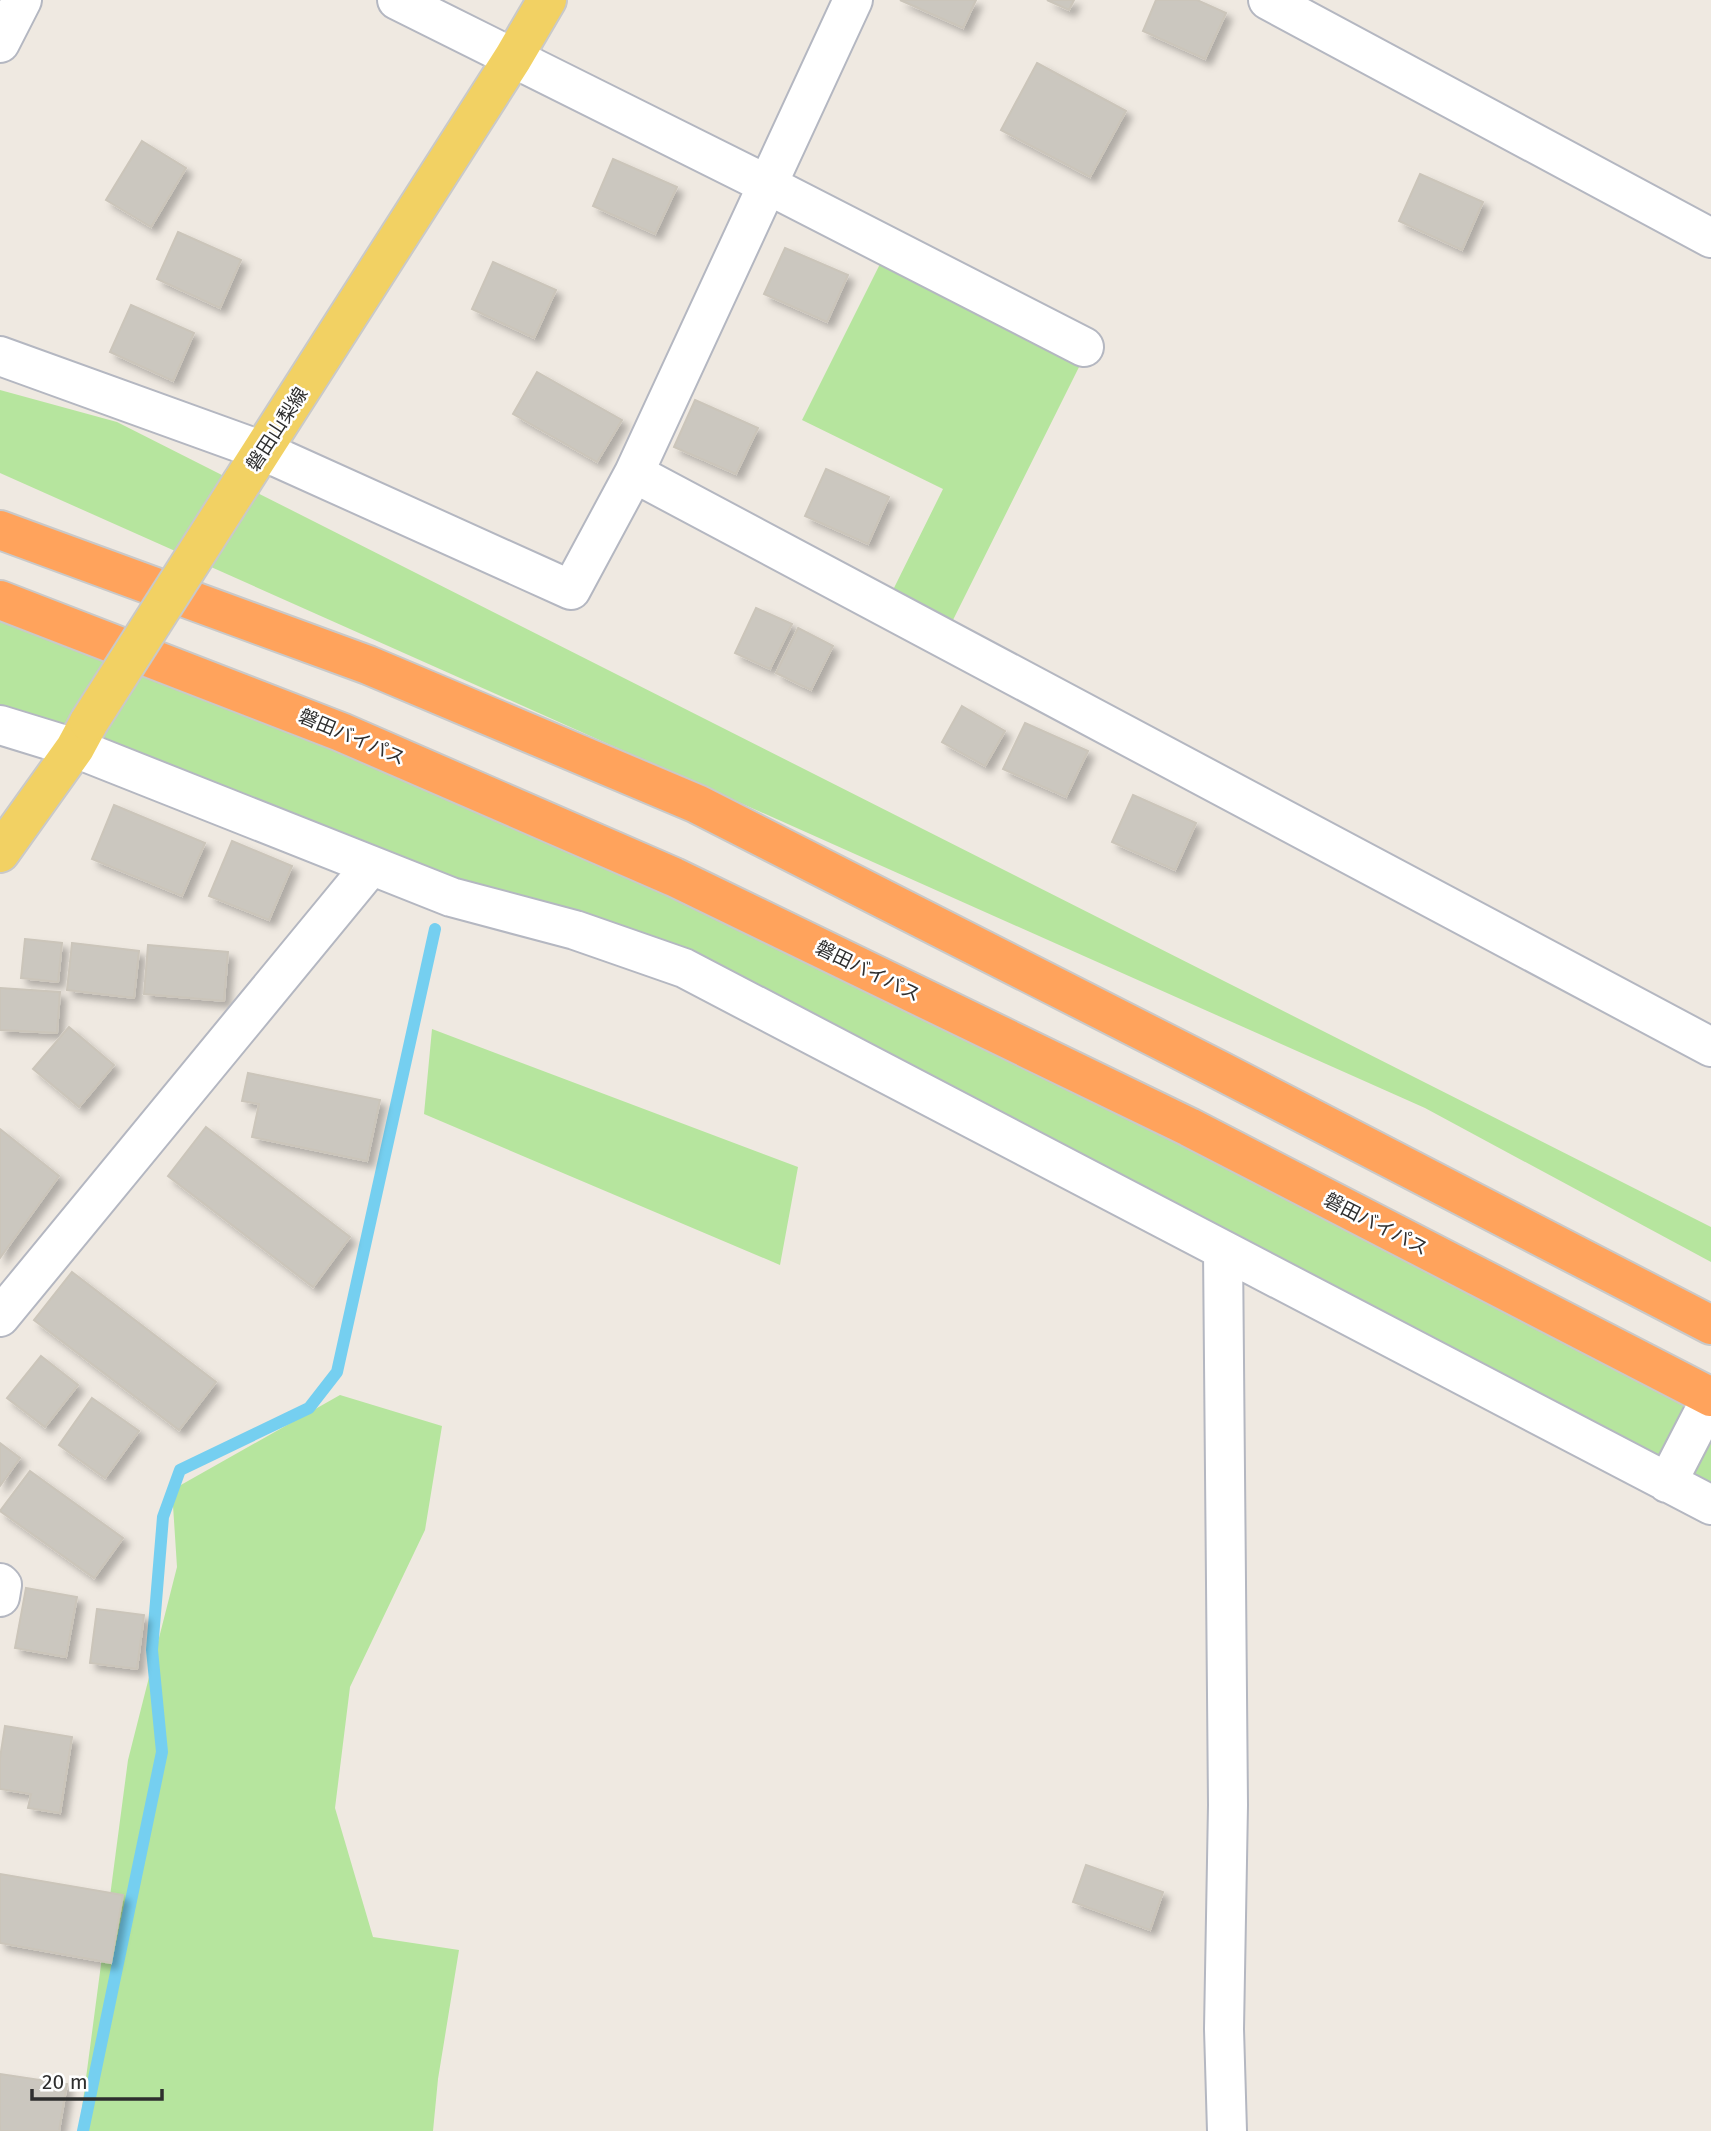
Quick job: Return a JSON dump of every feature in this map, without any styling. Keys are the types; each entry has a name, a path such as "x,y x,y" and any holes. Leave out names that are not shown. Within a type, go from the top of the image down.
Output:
{"highway":[{"path":"0,530 368,665 697,804 1231,1076 1711,1325"},
{"name":"磐田バイパス","path":"0,600 341,732 674,877 1189,1127 1711,1397"}],"main road":[{"name":"磐田山梨線","path":"0,853 82,735 513,58 547,0"}],"street":[{"path":"0,43 22,0"},
{"path":"397,0 768,185 1084,347"},
{"path":"0,356 253,467 571,590 634,474 853,0"},
{"path":"1268,0 1711,238"},
{"path":"634,474 1711,1047"},
{"path":"0,725 82,735 372,866 451,897 575,930 684,968 1711,1505"},
{"path":"0,1317 372,866"},
{"path":"1223,1250 1228,1805 1224,2029 1227,2131"},
{"path":"1667,1483 1711,1397"},
{"path":"0,1583 0,1597"}],"green space":[{"path":"881,262 1082,361 952,622 892,592 943,489 802,420"},
{"path":"0,390 117,422 1711,1227 1711,1262 1425,1108 0,473"},
{"path":"0,602 756,917 1711,1397 1711,1505 834,1046 0,726"},
{"path":"432,1029 798,1167 780,1265 424,1114"},
{"path":"340,1395 442,1426 425,1530 350,1687 335,1808 373,1937 459,1950 438,2079 433,2131 79,2131 128,1760 177,1567 172,1490"}],"building":[{"path":"900,0 976,0 963,28"},
{"path":"1047,0 1074,0 1069,10"},
{"path":"1156,0 1197,0 1226,13 1205,59 1143,31"},
{"path":"1037,63 1126,111 1090,177 1001,130"},
{"path":"142,141 186,168 151,227 106,200"},
{"path":"613,159 677,187 655,234 593,206"},
{"path":"1420,174 1483,202 1462,250 1399,221"},
{"path":"178,232 241,260 220,308 157,279"},
{"path":"785,248 848,275 827,322 764,294"},
{"path":"493,262 556,290 534,338 472,309"},
{"path":"131,305 194,333 173,381 110,352"},
{"path":"537,372 622,420 597,462 513,414"},
{"path":"695,400 758,428 736,474 674,447"},
{"path":"826,469 889,497 868,544 805,516"},
{"path":"756,608 792,624 770,669 735,653"},
{"path":"798,628 833,646 811,690 776,673"},
{"path":"962,706 1005,731 985,766 942,742"},
{"path":"1025,723 1088,751 1066,797 1003,769"},
{"path":"1133,795 1196,823 1175,870 1112,842"},
{"path":"114,805 205,843 182,896 92,859"},
{"path":"232,841 292,866 269,920 209,896"},
{"path":"25,939 62,943 58,982 21,978"},
{"path":"72,943 139,951 134,998 67,990"},
{"path":"148,945 228,952 224,1001 144,994"},
{"path":"0,988 60,992 57,1033 0,1030"},
{"path":"69,1027 114,1065 79,1107 33,1069"},
{"path":"248,1073 380,1100 367,1161 252,1137 259,1104 242,1101"},
{"path":"206,1127 350,1237 313,1287 168,1176"},
{"path":"0,1129 59,1176 0,1258"},
{"path":"72,1272 216,1382 179,1430 34,1320"},
{"path":"41,1356 78,1385 45,1427 7,1398"},
{"path":"92,1398 139,1431 105,1478 59,1445"},
{"path":"0,1443 20,1458 0,1486"},
{"path":"30,1471 123,1538 94,1578 0,1511"},
{"path":"26,1588 77,1597 66,1657 15,1648"},
{"path":"97,1609 144,1615 137,1669 90,1663"},
{"path":"5,1726 72,1737 60,1813 28,1808 31,1794 0,1789 0,1758"},
{"path":"1086,1865 1163,1892 1150,1930 1073,1902"},
{"path":"0,1874 123,1895 111,1963 0,1943"},
{"path":"0,2074 67,2084 59,2131 0,2131"}],"waterway":[{"path":"83,2131 162,1752 152,1650 163,1517 180,1470 309,1408 337,1372 435,929"}]}
